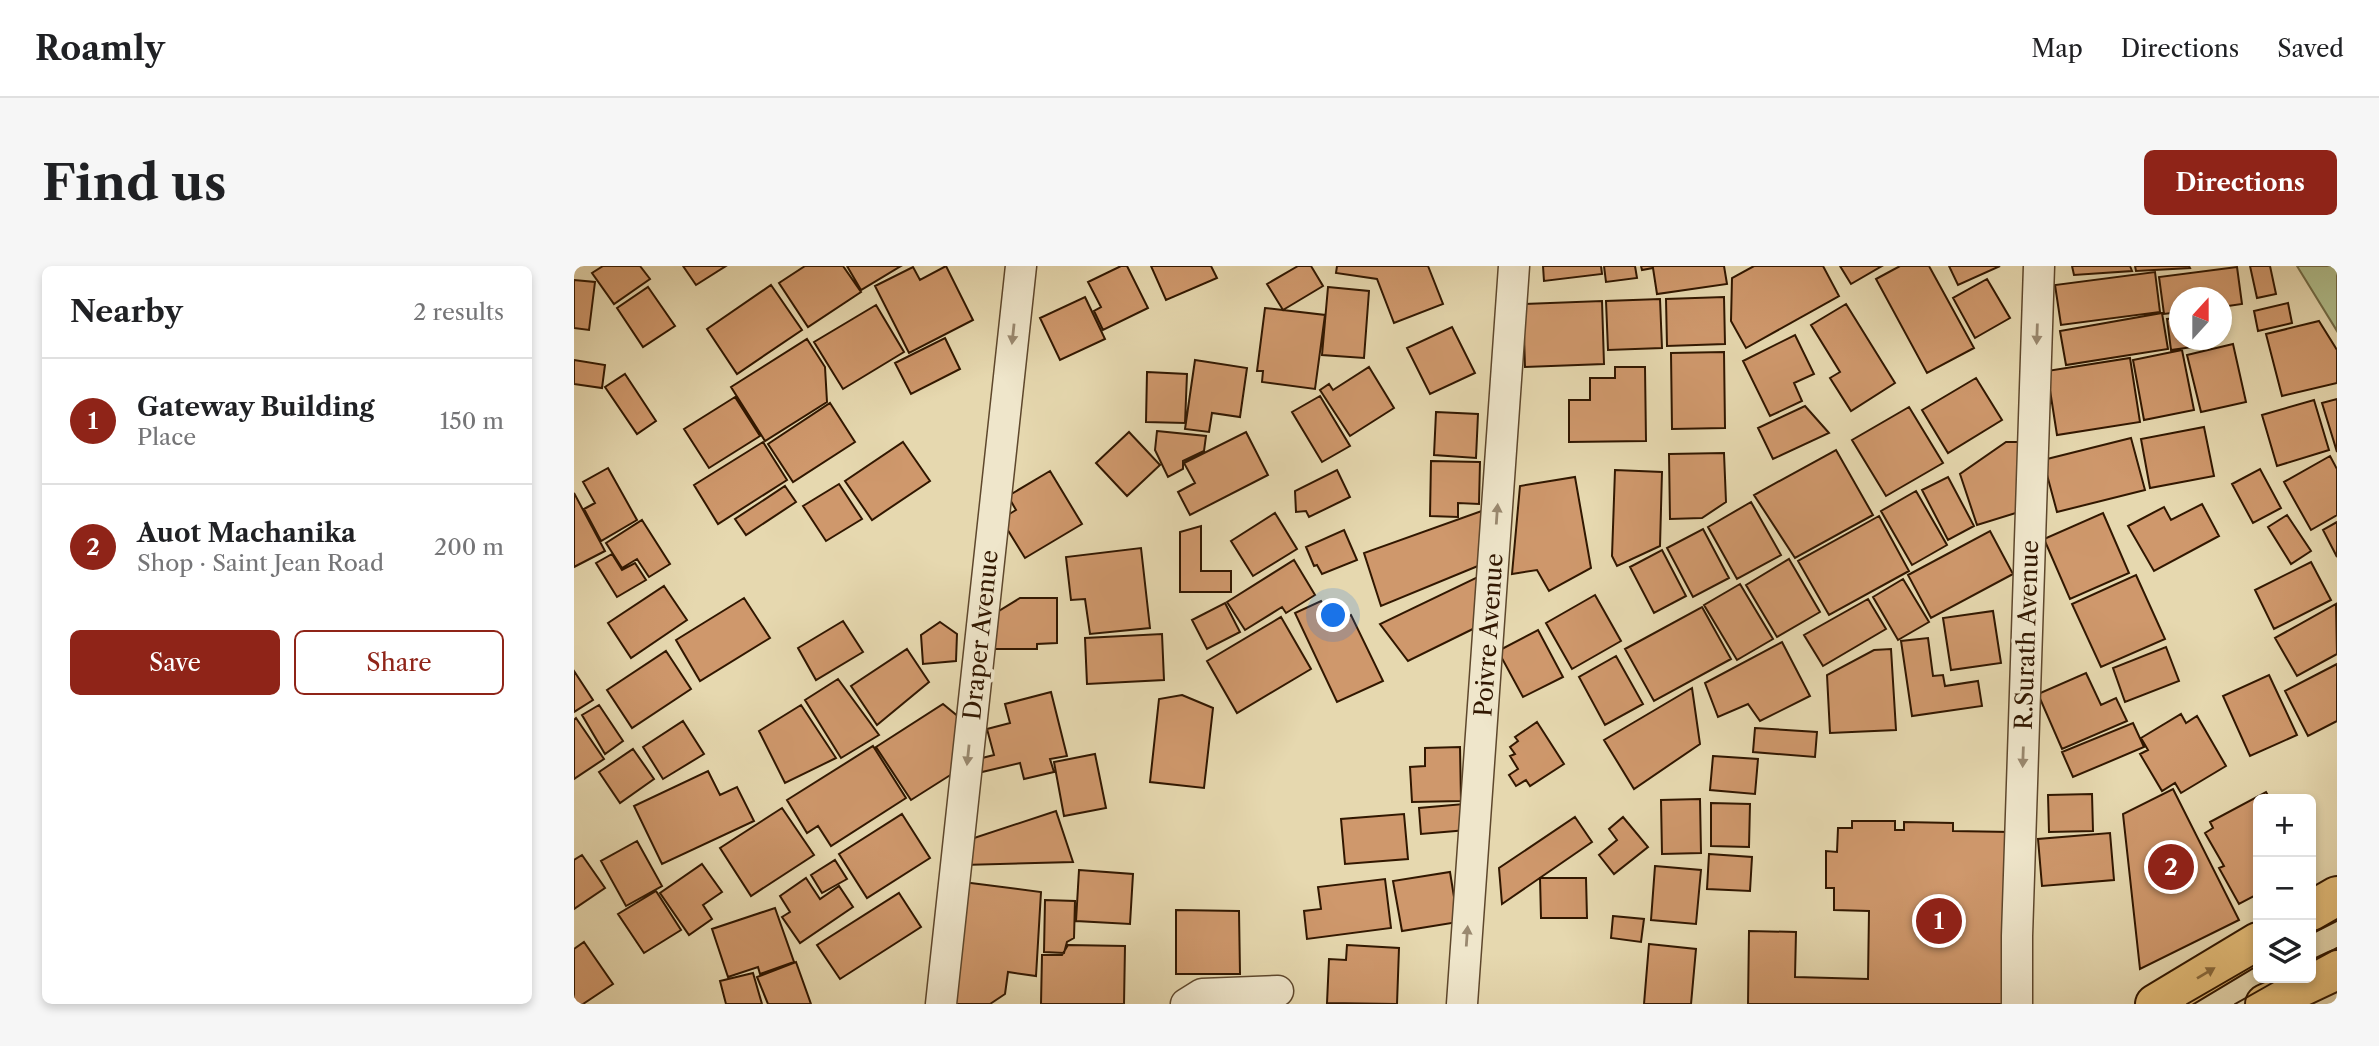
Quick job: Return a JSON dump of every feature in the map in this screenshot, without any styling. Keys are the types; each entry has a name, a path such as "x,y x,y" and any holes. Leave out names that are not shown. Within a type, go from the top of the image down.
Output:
{"main road":[{"path":"2316,908 2337,896"},
{"path":"2155,1004 2253,945"},
{"path":"2265,1004 2337,970"}],"street":[{"name":"Draper Avenue","path":"941,1004 1021,266"},
{"name":"Poivre Avenue","path":"1462,1004 1514,266"},
{"name":"R.Surath Avenue","path":"2017,1004 2039,266"},
{"path":"1186,1004 1202,994 1278,991"}],"green space":[{"path":"2297,266 2337,266 2337,331"}],"building":[{"path":"603,266 640,266 650,279 614,304 592,273"},
{"path":"683,266 726,266 696,285"},
{"path":"805,266 843,266 861,292 808,327 779,283"},
{"path":"847,266 901,266 861,290"},
{"path":"946,266 973,320 909,353 875,286 913,267 920,280"},
{"path":"1121,266 1127,266 1148,308 1103,330 1094,311 1101,307 1088,282"},
{"path":"1151,266 1211,266 1217,278 1166,300"},
{"path":"1298,266 1311,266 1323,286 1283,310 1267,284"},
{"path":"1337,266 1428,266 1443,304 1394,323 1377,279 1336,273"},
{"path":"1543,266 1601,266 1602,274 1544,281"},
{"path":"1604,266 1635,266 1637,278 1606,282"},
{"path":"1641,266 1724,266 1727,284 1657,294 1653,268 1642,270"},
{"path":"1754,266 1823,266 1839,296 1746,348 1731,321 1732,278"},
{"path":"1840,266 1882,266 1851,284"},
{"path":"1900,266 1929,266 1974,348 1927,373 1876,279"},
{"path":"1949,266 2000,266 1958,285"},
{"path":"2072,266 2130,266 2132,271 2074,275"},
{"path":"2135,266 2189,266 2190,268 2136,271"},
{"path":"2250,266 2270,266 2276,294 2257,298"},
{"path":"2237,267 2242,304 2232,305 2232,287 2169,287 2169,313 2164,314 2159,277"},
{"path":"2155,272 2160,312 2061,325 2055,285"},
{"path":"1987,279 2010,318 1975,338 1953,298"},
{"path":"574,280 595,282 589,330 574,328"},
{"path":"771,285 802,330 737,374 707,329"},
{"path":"648,287 675,326 643,347 617,308"},
{"path":"1328,287 1369,291 1364,358 1322,355"},
{"path":"1085,297 1105,339 1060,360 1040,318"},
{"path":"1724,297 1725,344 1667,346 1666,299"},
{"path":"1660,299 1662,348 1608,350 1606,301"},
{"path":"1602,301 1604,364 1525,367 1523,304"},
{"path":"2288,303 2292,323 2258,331 2254,311"},
{"path":"1846,304 1895,383 1851,411 1830,378 1840,372 1811,325"},
{"path":"876,305 904,352 843,389 814,342"},
{"path":"1265,308 1325,315 1315,389 1262,382 1263,371 1257,371"},
{"path":"2162,313 2168,349 2066,365 2060,331"},
{"path":"2319,321 2337,350 2337,383 2282,396 2266,334"},
{"path":"1452,327 1475,373 1430,394 1407,348"},
{"path":"1795,335 1814,374 1794,383 1802,401 1770,416 1743,361"},
{"path":"945,338 960,369 911,394 895,363"},
{"path":"807,339 825,367 827,402 765,441 731,387"},
{"path":"2232,344 2246,402 2201,412 2187,355 2208,350 2232,350"},
{"path":"2182,350 2194,410 2144,420 2133,360"},
{"path":"1724,352 1725,428 1672,429 1671,353"},
{"path":"2130,358 2140,422 2057,435 2047,371"},
{"path":"574,360 605,365 602,388 574,384"},
{"path":"1195,360 1247,368 1240,417 1212,413 1209,432 1185,429"},
{"path":"1369,367 1394,408 1350,436 1320,390 1329,384 1333,390"},
{"path":"1615,367 1645,367 1646,441 1569,442 1569,400 1590,400 1590,378 1615,378"},
{"path":"1147,372 1187,374 1185,423 1146,422"},
{"path":"625,374 656,421 637,434 605,387"},
{"path":"1976,378 2002,420 1948,453 1922,410"},
{"path":"1320,396 1350,446 1322,462 1292,412"},
{"path":"735,397 760,436 709,468 684,429"},
{"path":"2337,399 2337,452 2322,403"},
{"path":"2314,400 2329,450 2277,466 2262,415"},
{"path":"830,403 855,442 793,482 768,444"},
{"path":"1805,406 1829,433 1773,459 1758,428"},
{"path":"1909,407 1943,463 1886,496 1852,440"},
{"path":"1436,412 1478,414 1476,458 1434,455"},
{"path":"2204,427 2214,476 2150,488 2141,439"},
{"path":"1157,431 1206,436 1204,451 1183,461 1183,469 1168,477 1155,450"},
{"path":"1129,432 1160,465 1127,496 1096,463"},
{"path":"1246,432 1268,475 1190,515 1178,492 1195,483 1184,463"},
{"path":"2131,438 2145,490 2057,512 2043,460"},
{"path":"763,442 787,480 718,524 694,485"},
{"path":"903,442 930,481 872,520 845,481"},
{"path":"2006,442 2020,442 2019,512 1977,525 1960,474"},
{"path":"1836,450 1873,515 1795,558 1754,495"},
{"path":"1724,453 1726,502 1702,518 1670,519 1669,454"},
{"path":"2330,456 2337,469 2337,515 2311,530 2284,482"},
{"path":"1431,461 1480,462 1479,504 1458,503 1458,517 1430,516"},
{"path":"608,468 637,520 601,541 584,509 595,503 583,482"},
{"path":"2260,469 2281,508 2253,523 2232,484"},
{"path":"1337,470 1350,497 1309,517 1306,511 1296,512 1295,491"},
{"path":"1615,470 1662,472 1660,546 1617,566 1612,556"},
{"path":"1050,471 1082,524 1025,558 1001,519 1016,510 1008,496"},
{"path":"1575,477 1591,568 1549,591 1537,570 1512,574 1520,486"},
{"path":"1948,477 1974,526 1948,540 1922,490"},
{"path":"839,484 862,519 826,541 803,506"},
{"path":"785,486 796,502 746,535 735,519"},
{"path":"1916,491 1947,545 1912,565 1881,511"},
{"path":"574,493 605,551 574,567"},
{"path":"1751,502 1781,555 1737,579 1708,527"},
{"path":"2202,504 2219,536 2154,571 2128,526 2164,507 2171,520"},
{"path":"1490,508 1490,561 1381,606 1364,553"},
{"path":"1275,513 1297,549 1253,576 1231,541"},
{"path":"2103,513 2129,573 2070,599 2044,539"},
{"path":"2287,515 2311,551 2291,564 2268,527"},
{"path":"1879,516 1909,571 1829,615 1798,561"},
{"path":"642,520 670,564 649,577 637,559 622,568 606,543"},
{"path":"2337,522 2337,557 2323,530"},
{"path":"1201,526 1201,571 1231,571 1231,592 1180,592 1180,532"},
{"path":"1703,529 1729,578 1693,597 1667,548"},
{"path":"1344,530 1357,560 1322,574 1317,565 1314,566 1306,547"},
{"path":"1990,531 2013,574 1931,618 1908,575"},
{"path":"1141,548 1150,628 1090,634 1085,599 1071,600 1066,557"},
{"path":"1662,550 1686,596 1654,613 1630,567"},
{"path":"612,554 622,570 635,563 646,580 617,597 596,563"},
{"path":"1789,559 1820,612 1777,637 1746,585"},
{"path":"1294,560 1315,595 1286,613 1282,607 1245,630 1227,602"},
{"path":"2311,562 2331,600 2274,629 2255,590"},
{"path":"1484,574 1483,624 1408,661 1380,624"},
{"path":"2136,575 2165,639 2101,667 2072,604"},
{"path":"1903,579 1929,622 1898,640 1873,597"},
{"path":"1740,584 1773,639 1737,660 1704,605"},
{"path":"664,586 687,620 631,658 608,623"},
{"path":"1595,595 1621,641 1572,669 1546,623"},
{"path":"744,598 770,638 700,681 676,640"},
{"path":"1020,598 1057,598 1057,643 1037,644 1037,649 989,649 989,617"},
{"path":"1868,599 1886,629 1823,666 1804,635"},
{"path":"1321,601 1332,624 1351,615 1383,681 1337,702 1295,613"},
{"path":"1225,603 1240,632 1207,649 1192,620"},
{"path":"2336,604 2337,654 2297,676 2275,638"},
{"path":"1702,607 1731,659 1654,701 1625,649"},
{"path":"1993,611 2001,663 1951,670 1943,618"},
{"path":"1281,617 1311,669 1237,713 1207,661"},
{"path":"843,621 863,652 816,680 798,648"},
{"path":"940,622 957,634 956,661 923,664 921,635"},
{"path":"1538,630 1563,677 1523,697 1498,651"},
{"path":"1162,634 1164,680 1087,684 1085,638"},
{"path":"1928,638 1933,676 1943,675 1945,686 1978,681 1982,706 1912,716 1901,641"},
{"path":"1782,642 1810,696 1760,721 1748,704 1718,717 1705,683"},
{"path":"2166,647 2179,681 2125,702 2113,668"},
{"path":"907,649 929,682 877,725 851,686"},
{"path":"1891,649 1896,730 1830,733 1827,675 1874,650"},
{"path":"666,651 691,689 632,728 607,690"},
{"path":"1616,656 1643,704 1605,725 1579,677"},
{"path":"2337,664 2337,721 2308,736 2285,691"},
{"path":"574,671 593,700 574,712"},
{"path":"2086,673 2101,705 2116,698 2127,721 2062,749 2038,694"},
{"path":"2269,675 2297,735 2250,756 2223,696"},
{"path":"838,679 879,735 841,758 805,700"},
{"path":"1692,688 1700,744 1634,789 1604,740"},
{"path":"1051,692 1067,756 1050,759 1054,772 1024,779 1020,763 982,772 978,759 994,755 987,729 1010,723 1005,704"},
{"path":"1182,695 1213,708 1204,788 1150,782 1159,699"},
{"path":"943,704 960,718 952,774 911,800 876,747"},
{"path":"599,705 623,741 605,754 582,715"},
{"path":"801,705 836,758 785,783 759,731"},
{"path":"2181,714 2186,723 2197,716 2226,766 2181,793 2175,783 2162,791 2140,754 2148,750 2141,738"},
{"path":"576,718 604,759 574,779 574,720"},
{"path":"683,721 704,754 663,779 643,747"},
{"path":"1537,722 1564,764 1530,786 1526,780 1516,786 1509,775 1518,769 1510,756 1515,754 1510,747 1518,741 1515,737"},
{"path":"2133,723 2144,747 2073,777 2062,752"},
{"path":"1755,728 1817,732 1815,757 1753,752"},
{"path":"873,746 906,798 831,846 818,826 807,833 787,800"},
{"path":"1460,747 1461,801 1412,802 1410,767 1425,766 1425,748"},
{"path":"633,749 654,779 620,803 599,772"},
{"path":"1095,754 1106,808 1064,816 1054,762"},
{"path":"1713,756 1758,759 1755,794 1710,790"},
{"path":"708,771 720,795 737,787 754,821 662,864 634,806"},
{"path":"2173,789 2239,920 2140,969 2123,814"},
{"path":"2092,794 2093,831 2049,832 2048,795"},
{"path":"1700,799 1701,853 1662,854 1661,800"},
{"path":"2253,799 2253,897 2239,904 2219,868 2224,866 2205,833 2213,828 2210,822"},
{"path":"1711,803 1750,804 1749,847 1711,846"},
{"path":"1464,804 1467,830 1421,834 1419,808"},
{"path":"782,808 814,855 751,896 720,848"},
{"path":"1056,811 1073,862 963,865 962,842"},
{"path":"902,814 930,858 867,898 839,854"},
{"path":"1404,814 1408,859 1345,864 1341,819"},
{"path":"1575,817 1592,842 1502,904 1499,868"},
{"path":"1623,817 1648,847 1614,874 1599,855 1617,840 1609,829"},
{"path":"1852,821 1895,821 1895,830 1904,830 1904,822 1953,823 1953,831 2011,832 2008,1004 1748,1004 1749,931 1796,932 1795,977 1868,979 1869,911 1834,910 1834,888 1826,888 1826,851 1837,852 1838,828 1852,828"},
{"path":"2110,833 2114,880 2042,886 2038,839"},
{"path":"637,841 662,886 626,906 601,861"},
{"path":"1709,854 1752,857 1750,891 1707,889"},
{"path":"582,855 605,888 574,909 574,860"},
{"path":"835,860 847,879 822,893 811,875"},
{"path":"702,864 722,892 703,905 712,919 689,935 660,893"},
{"path":"1655,866 1701,870 1696,924 1651,920"},
{"path":"1079,870 1133,874 1130,924 1076,921"},
{"path":"1450,872 1458,922 1402,931 1393,881"},
{"path":"806,878 820,899 839,886 853,907 800,943 782,917 790,912 780,896"},
{"path":"1540,878 1586,878 1587,918 1541,918"},
{"path":"1385,879 1391,928 1307,939 1304,911 1321,909 1318,887"},
{"path":"963,882 1041,892 1036,976 1008,972 1005,994 990,1004 948,1004"},
{"path":"656,891 681,930 644,953 618,914"},
{"path":"899,893 921,927 840,979 817,945"},
{"path":"1045,900 1075,901 1074,938 1067,942 1064,953 1044,952"},
{"path":"775,908 794,962 760,974 758,967 728,977 712,929"},
{"path":"1176,910 1239,911 1240,974 1176,974"},
{"path":"1613,916 1644,919 1641,942 1611,938"},
{"path":"584,942 613,984 583,1004 574,1004 574,949"},
{"path":"1649,944 1696,949 1691,1004 1644,1004"},
{"path":"1068,945 1125,946 1124,1004 1041,1004 1042,955 1062,955"},
{"path":"1347,945 1399,948 1397,1004 1327,1003 1329,959 1346,960"},
{"path":"796,962 811,1004 768,1004 757,977"},
{"path":"753,973 762,1004 726,1004 720,981"}],"tram line":[{"path":"2316,932 2337,921"},
{"path":"2316,959 2337,948"},
{"path":"2187,1004 2253,966"},
{"path":"2235,1004 2272,983"}],"place":[{"name":"Auot Machanika","path":"2171,867"},
{"name":"Gateway Building","path":"1939,921"}]}
